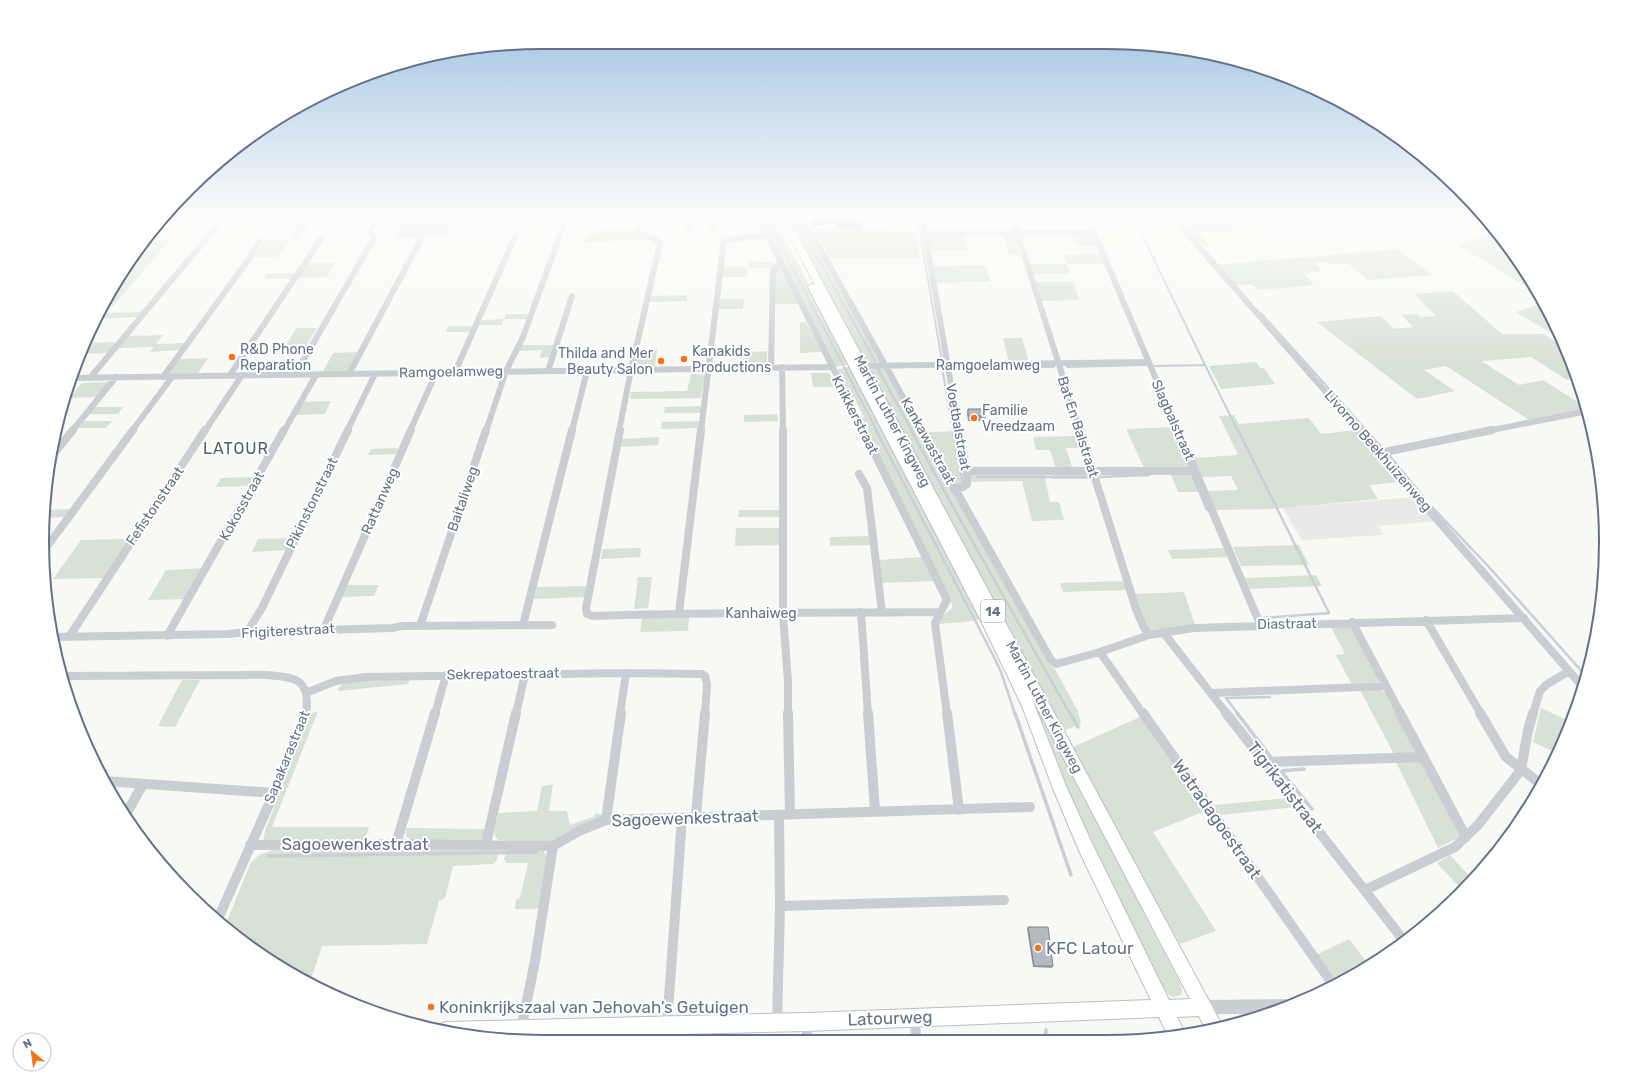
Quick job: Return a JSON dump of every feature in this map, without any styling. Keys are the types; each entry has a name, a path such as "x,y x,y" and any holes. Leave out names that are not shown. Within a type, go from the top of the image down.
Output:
{"main road":[{"name":"Martin Luther Kingweg","path":"803,267 1212,1023"},
{"name":"Martin Luther Kingweg","path":"808,267 1029,706 1059,786 1086,848 1175,1030"},
{"name":"Latourweg","path":"487,1032 521,1030 581,1033 667,1025 692,1031 777,1022 1203,1007"}],"street":[{"path":"90,378 183,267"},
{"path":"163,377 243,267"},
{"path":"230,376 303,267"},
{"path":"295,375 319,330 357,267"},
{"path":"348,374 406,267"},
{"path":"455,372 502,267"},
{"name":"Baitaliweg","path":"420,626 506,371 513,360 549,267"},
{"path":"631,370 655,267"},
{"path":"679,613 721,267"},
{"path":"771,367 773,270 778,267"},
{"name":"Knikkerstraat","path":"782,267 943,590 947,600 946,605 940,612"},
{"name":"Kankawastraat","path":"831,267 1051,660 1056,664"},
{"name":"Voetbalstraat","path":"930,267 967,472 965,486 954,489"},
{"name":"Bat En Balstraat","path":"1027,267 1136,609 1142,626 1149,635"},
{"name":"Slagbalstraat","path":"1108,267 1260,624"},
{"name":"Livorno Beekhuizenweg","path":"1215,267 1380,453 1578,682"},
{"path":"548,371 572,296"},
{"name":"Ramgoelamweg","path":"858,366 1148,362"},
{"path":"777,1022 788,682 783,614 784,518 782,367"},
{"name":"Ramgoelamweg","path":"77,378 831,367"},
{"name":"Kanhaiweg","path":"631,370 586,608 587,614 593,616 679,613 783,614 940,612"},
{"path":"523,625 587,371"},
{"name":"Rattanweg","path":"324,629 436,373"},
{"name":"Pikinstonstraat","path":"247,632 262,608 375,374"},
{"name":"Kokosstraat","path":"167,636 316,375"},
{"path":"49,544 172,376"},
{"name":"Fefistonstraat","path":"69,637 242,376"},
{"path":"57,449 116,377"},
{"path":"1380,453 1581,412"},
{"path":"967,472 1196,471"},
{"path":"859,474 867,488 882,612"},
{"path":"861,612 875,811"},
{"path":"940,612 935,623 959,810"},
{"name":"Diastraat","path":"1056,664 1100,652 1149,635 1194,628 1260,624 1524,618"},
{"path":"1426,620 1506,758 1537,781"},
{"path":"1352,622 1466,837"},
{"name":"Frigiterestraat","path":"58,637 167,636 420,626 552,625"},
{"name":"Tigrikatistraat","path":"1163,632 1401,937"},
{"name":"Watradagoestraat","path":"1100,652 1330,981"},
{"path":"1365,890 1450,850 1466,837 1520,770 1528,730 1540,691 1546,685 1569,671"},
{"path":"606,820 626,673"},
{"path":"486,844 525,674"},
{"name":"Sekrepatoestraat","path":"308,692 319,685 347,678 525,674 702,674 705,676 707,684 696,816"},
{"path":"396,844 446,675"},
{"name":"Sapakarastraat","path":"68,676 268,676 290,677 302,682 308,692 306,714 274,793 220,915"},
{"path":"1212,693 1386,686"},
{"path":"1266,762 1423,757"},
{"path":"112,782 274,793"},
{"path":"128,810 143,784"},
{"name":"Sagoewenkestraat","path":"250,845 486,844 553,846 581,830 606,820 682,818 696,816 959,810 1030,806"},
{"path":"667,1025 682,818"},
{"path":"521,1030 536,954 553,846"},
{"path":"780,906 1004,900"},
{"name":"Latourweg","path":"1203,1007 1271,1006"},
{"path":"915,1017 916,1035"},
{"path":"807,1022 807,1035"}],"shaded area":[{"path":"133,267 147,267 106,313 141,312 137,317 103,319 115,295"},
{"path":"304,267 333,267 327,277 297,278"},
{"path":"723,267 747,267 746,277 722,277"},
{"path":"748,267 776,267 775,267 748,268"},
{"path":"786,267 799,267 847,359 846,365 835,367"},
{"path":"813,267 828,267 881,362 872,364 863,361"},
{"path":"933,267 985,267 990,281 936,283"},
{"path":"1031,267 1068,267 1070,274 1032,274"},
{"path":"1217,267 1318,267 1322,271 1304,273 1314,285 1258,290 1252,284 1234,285"},
{"path":"1352,267 1421,267 1432,275 1368,280"},
{"path":"1494,267 1515,267 1528,287"},
{"path":"780,268 798,304 775,304 775,271"},
{"path":"296,273 293,278 264,279 267,274"},
{"path":"1033,282 1073,282 1080,300 1039,301"},
{"path":"1453,291 1502,334 1544,334 1556,342 1571,380 1567,380 1531,357 1481,361 1519,385 1543,380 1579,403 1581,409 1529,420 1446,366 1424,370 1455,391 1417,399 1317,322 1381,316 1394,329 1413,327 1402,315 1417,314 1421,317 1436,316 1414,294"},
{"path":"687,295 687,301 649,302 650,296"},
{"path":"718,299 744,299 743,309 717,309"},
{"path":"1538,305 1552,334 1516,312"},
{"path":"506,314 529,314 527,319 504,319"},
{"path":"504,319 502,325 478,325 480,320"},
{"path":"800,322 806,322 822,352 800,353"},
{"path":"448,326 474,326 471,332 446,332"},
{"path":"296,328 317,328 306,346 285,347"},
{"path":"163,335 156,344 185,343 180,350 150,352 154,347 118,348 127,336"},
{"path":"1003,338 1022,338 1029,362 1009,362"},
{"path":"116,342 108,353 87,354 92,343"},
{"path":"521,345 554,345 550,357 540,358 542,350 519,351"},
{"path":"639,349 657,349 655,367 635,366"},
{"path":"767,351 767,365 743,365 744,352"},
{"path":"358,352 347,372 322,373 333,353"},
{"path":"208,358 198,373 172,374 169,372 178,359"},
{"path":"1256,362 1260,368 1264,368 1275,384 1221,389 1209,366"},
{"path":"847,367 850,368 981,619 939,624 943,616 952,608 952,604 861,419 864,417 856,402 852,400 836,370"},
{"path":"876,367 885,369 1044,655 1050,665 1055,669 1078,711 1081,724 1065,730 1061,727 1019,649 1012,632 990,595 871,373"},
{"path":"859,369 1126,872 1143,912 1181,985 1181,995 1172,997 1168,994 1147,960 1070,799 1045,728 1023,682"},
{"path":"811,373 829,373 836,387 813,387"},
{"path":"691,374 705,375 701,398 630,399 631,392 687,391"},
{"path":"109,382 97,397 71,398 82,383"},
{"path":"331,401 325,414 295,415 301,402"},
{"path":"701,406 701,413 664,413 665,407"},
{"path":"95,407 123,407 118,414 89,414"},
{"path":"777,414 778,421 744,422 744,415"},
{"path":"1234,415 1239,424 1309,418 1321,434 1356,430 1401,482 1369,485 1378,499 1273,509 1216,510 1208,491 1238,490 1231,476 1202,477 1193,458 1238,455 1219,416"},
{"path":"83,421 112,421 106,428 77,428"},
{"path":"699,421 699,428 661,429 662,422"},
{"path":"1174,427 1190,468 1145,470 1126,429"},
{"path":"957,431 965,477 964,483 957,485 928,432"},
{"path":"1078,436 1082,448 1066,448 1073,470 1056,470 1050,450 1036,450 1033,437"},
{"path":"659,437 658,445 621,447 622,439"},
{"path":"398,448 396,454 368,455 371,449"},
{"path":"1170,472 1193,473 1202,492 1178,492"},
{"path":"1044,473 1050,502 1059,502 1064,520 1032,521 1022,481 969,482 969,476 971,475"},
{"path":"1052,473 1088,473 1093,479 1053,479"},
{"path":"255,477 251,486 216,487 221,478"},
{"path":"1415,497 1435,521 1379,526 1384,535 1302,540 1283,508"},
{"path":"72,509 65,517 50,518 50,510"},
{"path":"739,510 782,510 781,517 738,517"},
{"path":"736,528 782,528 781,545 735,546"},
{"path":"870,536 871,545 830,546 830,537"},
{"path":"291,538 286,550 252,552 258,539"},
{"path":"129,539 104,578 53,579 81,540"},
{"path":"1299,545 1309,565 1241,566 1233,547"},
{"path":"641,548 640,557 601,559 603,549"},
{"path":"1225,548 1229,557 1172,559 1168,550"},
{"path":"923,557 934,581 881,583 878,560"},
{"path":"204,568 187,599 148,600 166,570"},
{"path":"1316,575 1322,586 1250,589 1245,578"},
{"path":"638,577 652,577 648,608 634,609"},
{"path":"1124,581 1127,590 1063,592 1060,583"},
{"path":"346,585 379,585 374,596 341,597"},
{"path":"589,586 586,597 534,599 537,587"},
{"path":"1184,592 1195,625 1154,631 1145,624 1135,594"},
{"path":"689,617 688,631 640,632 642,618"},
{"path":"1331,627 1351,628 1379,680 1378,682 1351,683 1336,655 1345,654"},
{"path":"182,680 200,680 175,727 158,726"},
{"path":"410,680 408,684 339,691 338,688 343,682 347,681"},
{"path":"1361,690 1381,690 1387,694 1415,752 1394,754"},
{"path":"1541,708 1565,719 1552,751 1533,742"},
{"path":"318,711 272,827 369,827 364,841 263,842 265,831 310,714"},
{"path":"1140,717 1205,811 1153,832 1216,931 1180,944 1124,847 1071,748"},
{"path":"1419,761 1423,763 1460,837 1438,848 1396,762"},
{"path":"553,784 549,811 567,811 570,825 593,817 596,813 602,815 602,817 559,839 548,842 498,840 495,830 499,813 537,811 542,786"},
{"path":"1289,798 1296,807 1221,815 1214,805"},
{"path":"406,828 483,829 486,831 481,840 476,841 411,840 406,836"},
{"path":"394,847 497,850 497,860 493,864 453,866 445,898 439,901 427,944 322,946 312,978 268,952 227,921 250,864 259,855 273,850"},
{"path":"508,850 543,850 549,859 540,907 536,909 515,909 516,899 520,898 528,863 506,863 504,858"},
{"path":"1450,855 1469,876 1459,887 1437,863"},
{"path":"1349,939 1366,961 1333,979 1316,955"}],"building":[{"path":"968,409 984,409 986,416 968,416"},
{"name":"KFC Latour","path":"1028,927 1048,927 1053,966 1034,966"}],"waterway":[{"path":"792,267 877,431"},
{"path":"823,267 875,361"},
{"path":"926,267 942,361"},
{"path":"1157,267 1205,365"},
{"path":"1261,313 1367,431"},
{"path":"1067,367 1145,365"},
{"path":"1155,366 1205,365"},
{"path":"1205,365 1238,431"},
{"path":"939,367 942,367 953,431"},
{"path":"986,367 1054,367"},
{"path":"878,369 912,431"},
{"path":"876,430 994,657 1001,672 1015,714"},
{"path":"911,430 1070,714"},
{"path":"953,430 962,480"},
{"path":"1238,430 1329,613 1263,618"},
{"path":"1366,430 1383,449"},
{"path":"1389,455 1424,498"},
{"path":"1190,474 1192,474 1207,510"},
{"path":"1099,477 1149,475"},
{"path":"977,477 1087,477"},
{"path":"1432,507 1488,566 1582,671"},
{"path":"1238,714 1226,698 1270,697"},
{"path":"1015,713 1071,875"},
{"path":"1070,713 1078,727"},
{"path":"1237,713 1270,756"},
{"path":"1304,769 1281,771 1312,809"},
{"path":"268,856 537,852"},
{"path":"1046,1030 1046,1035"}],"place":[{"name":"R&D Phone Reparation","path":"232,357"},
{"name":"Kanakids Productions","path":"684,359"},
{"name":"Thilda and Mer Beauty Salon","path":"661,361"},
{"name":"Familie Vreedzaam","path":"974,418"},
{"name":"KFC Latour","path":"1038,948"},
{"name":"Koninkrijkszaal van Jehovah’s Getuigen","path":"431,1007"}],"district":[{"name":"LATOUR","path":"236,448"}]}
